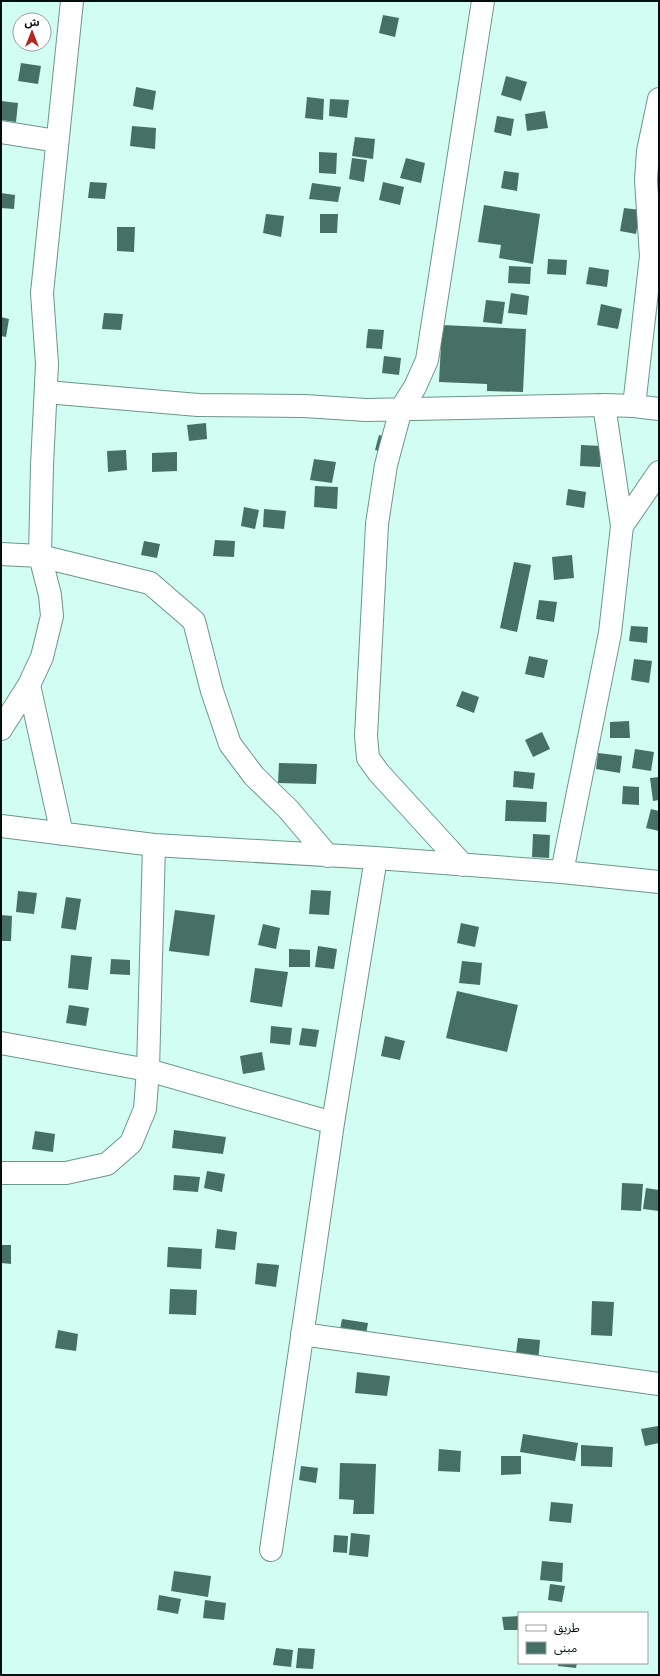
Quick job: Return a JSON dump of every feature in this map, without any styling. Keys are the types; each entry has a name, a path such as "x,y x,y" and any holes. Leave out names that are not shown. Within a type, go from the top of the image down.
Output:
{"street":[{"path":"1,729 29,685 42,657 52,616 50,594 40,556 42,465 47,364 42,293 72,1"},
{"path":"463,865 379,773 368,758 366,736 377,524 386,465 401,409 415,387 427,360 484,1"},
{"path":"634,406 651,256 646,180 648,151 659,99"},
{"path":"1,132 57,141"},
{"path":"46,392 198,405 304,406 366,410 604,405 659,409"},
{"path":"562,872 610,633 622,526 604,405"},
{"path":"622,526 659,472"},
{"path":"1,554 40,556 150,584 194,621 212,690 230,744 254,776 288,809 328,856"},
{"path":"29,685 62,834"},
{"path":"1,826 154,845 376,858 562,872 659,882"},
{"path":"1,1173 66,1173 107,1164 131,1143 145,1109 148,1070 154,845"},
{"path":"271,1550 333,1123 376,858"},
{"path":"1,1044 148,1070 333,1123"},
{"path":"302,1334 659,1384"}],"building":[{"path":"383,15 399,18 395,37 379,33"},
{"path":"21,63 41,66 38,84 18,81"},
{"path":"506,76 527,82 521,101 501,95"},
{"path":"136,87 156,91 153,110 133,106"},
{"path":"307,97 324,99 323,120 305,118"},
{"path":"330,99 349,100 347,118 329,116"},
{"path":"1,101 18,103 16,122 1,120"},
{"path":"545,111 548,128 527,131 525,114"},
{"path":"497,116 514,119 511,136 494,132"},
{"path":"132,126 156,128 155,149 130,146"},
{"path":"355,137 375,139 373,159 352,156"},
{"path":"319,152 337,153 336,174 319,173"},
{"path":"352,158 367,160 364,182 349,179"},
{"path":"406,158 425,163 421,183 400,178"},
{"path":"504,171 519,173 517,191 501,188"},
{"path":"90,182 107,183 105,199 88,198"},
{"path":"383,182 404,187 400,205 379,200"},
{"path":"312,183 341,187 338,202 309,199"},
{"path":"1,193 15,195 14,209 1,208"},
{"path":"484,205 540,214 533,264 499,258 501,245 478,242"},
{"path":"624,208 640,210 636,234 620,231"},
{"path":"266,214 284,216 281,237 263,233"},
{"path":"320,214 338,214 337,233 320,233"},
{"path":"117,227 135,227 134,252 117,251"},
{"path":"548,259 567,260 566,275 547,274"},
{"path":"509,266 531,267 530,284 508,283"},
{"path":"589,267 609,270 607,287 586,284"},
{"path":"511,293 529,296 527,315 508,313"},
{"path":"486,300 505,302 502,324 483,322"},
{"path":"601,304 622,309 618,329 597,325"},
{"path":"104,313 123,314 121,330 102,329"},
{"path":"1,317 9,319 6,337 1,336"},
{"path":"442,325 526,329 523,392 487,391 487,384 439,382"},
{"path":"368,329 384,330 382,349 366,348"},
{"path":"384,356 401,358 399,375 382,373"},
{"path":"206,423 207,439 189,441 187,425"},
{"path":"379,435 397,440 394,455 375,450"},
{"path":"581,445 601,446 600,467 580,466"},
{"path":"126,450 127,470 108,472 107,451"},
{"path":"177,452 177,471 152,472 152,453"},
{"path":"314,459 336,462 332,483 310,480"},
{"path":"315,486 338,487 337,509 314,507"},
{"path":"568,489 586,492 584,508 566,505"},
{"path":"244,507 259,510 255,529 241,526"},
{"path":"264,509 286,511 284,529 263,527"},
{"path":"215,540 235,541 234,557 213,556"},
{"path":"144,541 160,544 157,558 141,555"},
{"path":"572,555 574,578 554,580 552,557"},
{"path":"514,562 531,565 517,632 500,628"},
{"path":"539,600 557,602 554,622 536,619"},
{"path":"631,626 648,627 647,643 629,641"},
{"path":"529,656 548,660 544,678 525,674"},
{"path":"634,659 652,661 649,683 631,680"},
{"path":"462,691 479,697 474,713 456,706"},
{"path":"629,721 630,738 610,738 610,722"},
{"path":"542,732 550,749 533,757 525,740"},
{"path":"635,749 654,752 651,771 632,768"},
{"path":"598,753 622,756 620,773 596,769"},
{"path":"279,763 317,764 316,784 278,783"},
{"path":"514,771 535,773 533,789 513,787"},
{"path":"659,777 659,800 653,801 650,778"},
{"path":"623,786 639,787 639,805 622,804"},
{"path":"506,800 547,802 546,822 505,821"},
{"path":"651,809 659,811 659,831 646,828"},
{"path":"533,834 550,835 549,858 532,857"},
{"path":"311,890 331,891 329,915 309,914"},
{"path":"18,891 37,893 34,914 16,912"},
{"path":"66,897 81,899 76,930 61,928"},
{"path":"175,910 215,915 209,956 169,951"},
{"path":"1,915 12,916 11,941 1,941"},
{"path":"461,923 479,927 475,947 457,943"},
{"path":"263,924 280,928 276,949 258,945"},
{"path":"318,946 337,949 334,969 315,967"},
{"path":"289,949 310,950 310,967 289,967"},
{"path":"71,955 92,957 88,990 68,988"},
{"path":"111,959 130,960 130,975 110,974"},
{"path":"462,961 482,963 480,985 459,983"},
{"path":"255,968 288,972 282,1007 250,1002"},
{"path":"457,991 518,1005 507,1052 446,1038"},
{"path":"69,1005 89,1008 86,1026 66,1023"},
{"path":"271,1026 292,1028 290,1045 270,1043"},
{"path":"302,1028 319,1030 316,1047 299,1045"},
{"path":"385,1036 405,1041 400,1060 381,1056"},
{"path":"262,1052 265,1070 243,1074 240,1056"},
{"path":"174,1130 226,1137 223,1154 172,1148"},
{"path":"35,1131 55,1134 53,1152 32,1149"},
{"path":"207,1171 225,1174 222,1192 204,1188"},
{"path":"174,1175 200,1177 198,1192 173,1190"},
{"path":"622,1183 643,1184 641,1211 621,1210"},
{"path":"646,1188 659,1190 659,1211 643,1209"},
{"path":"217,1229 237,1232 235,1250 215,1248"},
{"path":"1,1245 11,1245 11,1264 1,1263"},
{"path":"168,1247 202,1249 201,1269 167,1267"},
{"path":"257,1263 279,1265 276,1287 255,1284"},
{"path":"170,1289 197,1290 196,1315 169,1314"},
{"path":"592,1301 614,1302 612,1336 591,1335"},
{"path":"342,1319 368,1323 365,1340 339,1335"},
{"path":"58,1330 78,1334 76,1351 55,1348"},
{"path":"518,1338 540,1340 538,1363 515,1361"},
{"path":"357,1372 390,1376 387,1396 355,1393"},
{"path":"658,1426 659,1443 645,1446 641,1429"},
{"path":"523,1434 578,1443 575,1461 520,1452"},
{"path":"581,1445 613,1447 612,1467 581,1466"},
{"path":"439,1449 461,1451 460,1472 438,1471"},
{"path":"501,1456 521,1456 521,1474 501,1475"},
{"path":"340,1463 376,1464 374,1514 353,1514 354,1500 339,1499"},
{"path":"301,1466 318,1468 316,1483 299,1480"},
{"path":"551,1502 573,1504 571,1523 549,1521"},
{"path":"351,1533 370,1535 368,1557 349,1555"},
{"path":"334,1535 348,1536 347,1553 333,1552"},
{"path":"542,1561 563,1563 562,1582 540,1580"},
{"path":"174,1571 211,1576 208,1597 171,1591"},
{"path":"550,1584 565,1586 562,1602 548,1600"},
{"path":"159,1595 181,1599 178,1614 157,1610"},
{"path":"205,1600 226,1603 224,1620 203,1618"},
{"path":"518,1616 518,1630 504,1630 502,1617"},
{"path":"276,1648 293,1650 291,1667 273,1665"},
{"path":"298,1648 315,1649 313,1669 296,1668"},
{"path":"558,1664 577,1664 576,1668 558,1666"}]}
